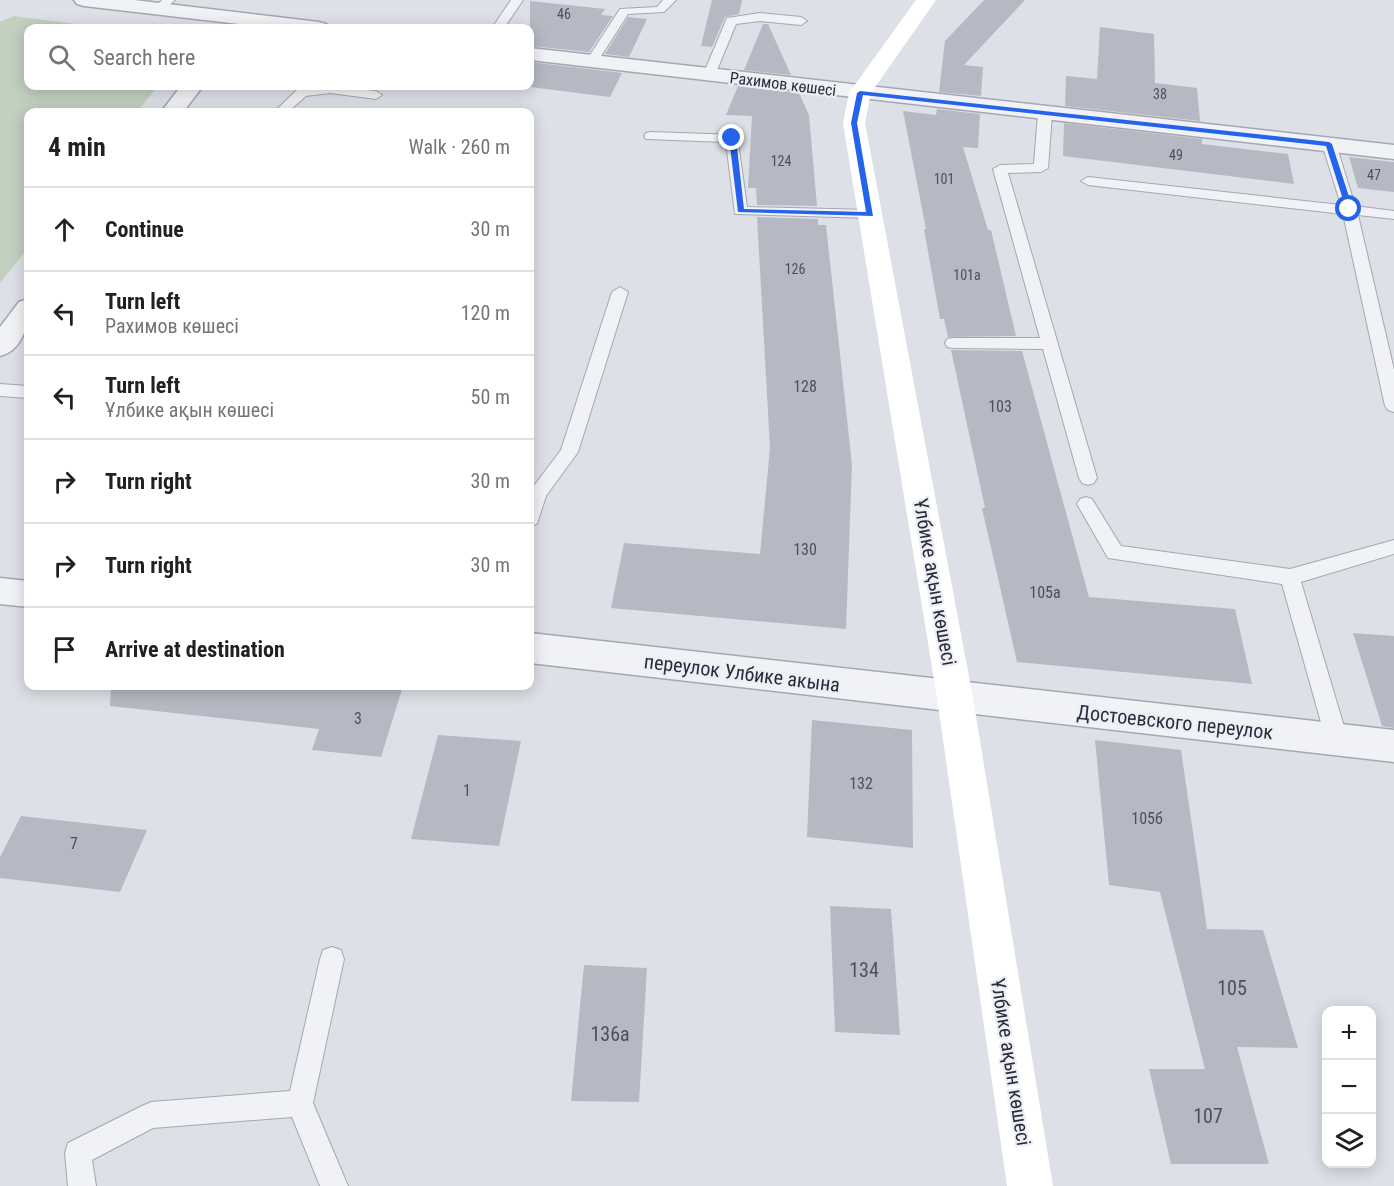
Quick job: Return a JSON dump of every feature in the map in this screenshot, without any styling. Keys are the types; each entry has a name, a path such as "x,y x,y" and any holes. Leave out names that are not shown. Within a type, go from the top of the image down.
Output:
{"main road":[{"name":"Ұлбике ақын көшесі","path":"926,0 860,93 854,123 956,698 1030,1186"}],"street":[{"path":"84,0 164,4 237,24"},
{"name":"Рахимов көшесі","path":"534,54 1394,152"},
{"path":"175,108 189,90"},
{"path":"0,347 24,314"},
{"path":"0,591 24,594"},
{"name":"переулок Улбике акына","path":"534,648 956,698"},
{"name":"Достоевского переулок","path":"956,698 1394,746"}],"lane":[{"path":"501,24 517,0"},
{"path":"592,61 624,11 660,10 670,0"},
{"path":"709,75 731,21 760,17 801,21"},
{"path":"285,108 302,93 323,90"},
{"path":"338,90 376,95"},
{"path":"1045,114 1041,168 1000,169 1088,478"},
{"path":"651,136 732,138 740,211 870,214"},
{"path":"1329,144 1349,209 1394,406"},
{"path":"1088,181 1394,215"},
{"path":"534,505 537,494 569,452 620,292"},
{"path":"953,343 1050,344"},
{"path":"0,390 24,392"},
{"path":"1086,504 1115,553 1290,577 1394,547"},
{"path":"1290,577 1337,740"},
{"path":"332,959 300,1103 334,1186"},
{"path":"82,1186 78,1153 151,1115 300,1103"}],"green space":[{"path":"14,16 75,24 24,24 24,90 155,90 140,108 24,108 24,253 0,283 0,22"}],"building":[{"path":"712,0 742,0 739,14 725,17 712,47 701,46"},
{"path":"984,0 1025,0 964,65 983,67 981,96 939,92 945,41"},
{"path":"530,1 605,9 601,15 613,16 589,52 534,46 534,24 530,24"},
{"path":"628,17 647,19 629,57 605,54"},
{"path":"763,24 768,24 791,75 744,70"},
{"path":"1100,27 1154,34 1155,83 1197,88 1200,121 1065,106 1066,76 1097,79"},
{"path":"534,62 622,73 610,97 534,88"},
{"path":"738,86 799,93 809,115 817,206 757,205 756,188 748,188 752,116 726,115"},
{"path":"937,109 980,114 978,148 963,147 988,230 991,230 1016,336 948,337 944,319 940,319 924,229 926,229 903,111 936,115"},
{"path":"1064,123 1202,139 1202,144 1288,154 1294,184 1063,156"},
{"path":"1349,157 1394,162 1394,192 1358,188"},
{"path":"757,217 818,219 818,225 826,225 852,465 846,629 611,608 624,543 760,554 770,448"},
{"path":"951,350 1022,351 1089,597 1235,609 1252,684 1017,662 982,508 985,508"},
{"path":"1353,633 1394,636 1394,728 1382,726"},
{"path":"111,690 402,690 381,757 312,750 319,729 110,706"},
{"path":"812,720 912,730 913,848 807,837"},
{"path":"438,735 521,741 499,846 411,839"},
{"path":"1095,740 1181,750 1207,929 1263,930 1298,1048 1237,1047 1269,1164 1171,1164 1149,1069 1205,1069 1160,892 1109,885"},
{"path":"21,816 147,830 120,892 0,878 0,857"},
{"path":"830,906 891,909 900,1035 835,1032"},
{"path":"584,965 647,968 639,1102 571,1101"}],"route":[{"path":"732,138 740,211 870,214 854,123 860,93 1329,144 1349,209"}]}
